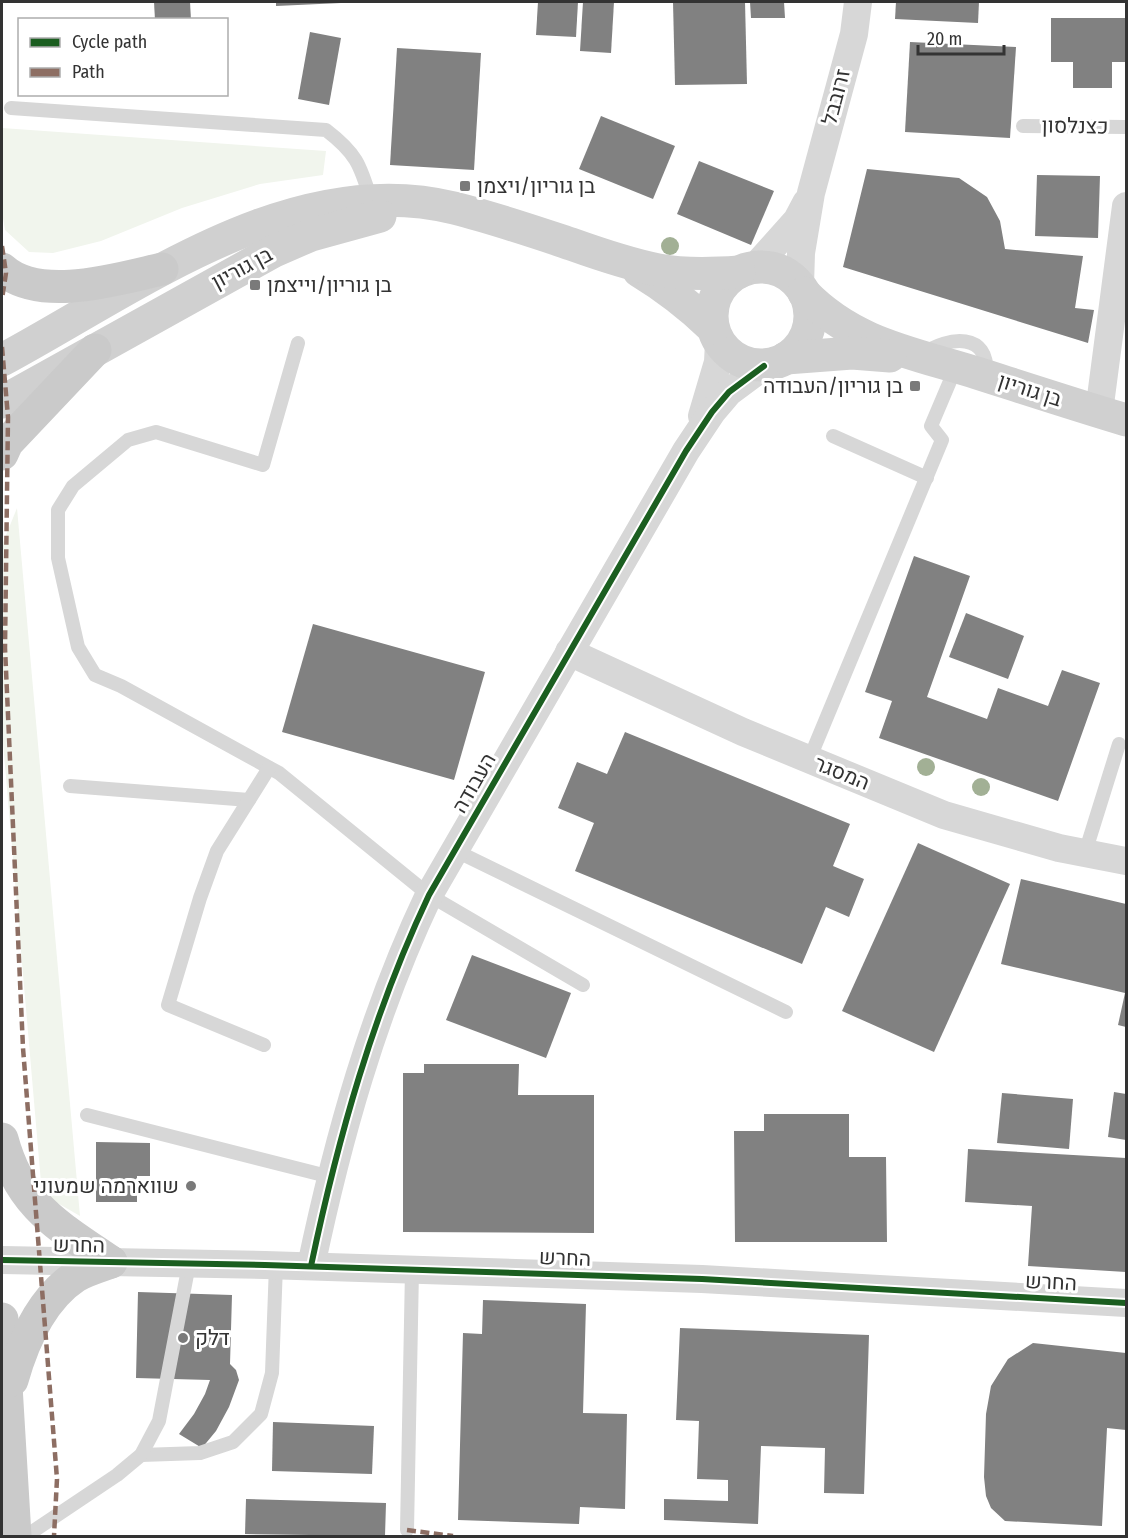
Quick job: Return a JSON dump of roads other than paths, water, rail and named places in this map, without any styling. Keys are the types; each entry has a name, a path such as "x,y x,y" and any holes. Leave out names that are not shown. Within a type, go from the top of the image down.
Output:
{"main road":[{"path":"2,269 6,273 35,284 66,286 92,284 162,269"},
{"path":"2,454 7,443 95,350"},
{"path":"2,1139 6,1157 21,1187 34,1204 63,1229 111,1262"},
{"path":"6,1402 17,1360 27,1335 56,1292 78,1275 111,1262"},
{"path":"2,1319 15,1536"}],"street":[{"name":"זרובבל","path":"802,289 801,254 811,193 854,34 858,2"},
{"name":"זרובבל","path":"747,269 797,220 811,193"},
{"name":"בן גוריון","path":"2,360 162,269 263,223 287,215 372,200 417,201 451,208 507,222 625,262 659,271 686,273 747,269"},
{"path":"1113,416 1126,206"},
{"name":"בן גוריון","path":"2,402 266,255 311,235 378,216 411,212 507,222"},
{"name":"בן גוריון","path":"625,262 691,306 716,335"},
{"path":"747,269 777,269 792,277 802,289 811,312 808,332 798,349 775,362 751,365 727,353 716,335 711,312 716,296 725,282 747,269"},
{"name":"בן גוריון","path":"802,289 837,322 866,338 1113,416"},
{"name":"העבודה","path":"686,450 708,399 718,362 716,335"},
{"name":"בן גוריון","path":"775,362 852,353 949,365"},
{"name":"העבודה","path":"311,1266 331,1177 369,1041 408,938 429,895 686,450 729,392 775,362"},
{"name":"המסגר","path":"569,652 809,760 944,814 1039,843 1126,861"},
{"name":"החרש","path":"2,1260 276,1265 702,1279 1126,1303"}],"lane":[{"path":"11,108 326,130 345,145 360,165 372,200"},
{"name":"כצנלסון","path":"1023,126 1126,127"},
{"path":"298,343 263,465 156,432 128,441 73,486 58,510 58,558 78,647 95,675 121,686 279,773 429,895 583,985"},
{"path":"809,760 942,441 932,426 949,365"},
{"path":"833,436 927,478"},
{"path":"1085,853 1119,744"},
{"path":"264,1045 168,1005 200,898 217,851 269,768"},
{"path":"70,786 249,800"},
{"path":"454,850 786,1012"},
{"path":"87,1115 331,1177"},
{"path":"26,1536 117,1475 141,1455 159,1420 189,1264"},
{"path":"141,1455 200,1453 233,1443 261,1414 272,1373 276,1265"},
{"path":"407,1530 412,1270"}],"place":[{"name":"בן גוריון/ויצמן","path":"465,186"},
{"name":"בן גוריון/וייצמן","path":"255,285"},
{"name":"בן גוריון/העבודה","path":"915,386"},
{"name":"שווארמה שמעוני","path":"191,1186"},
{"name":"דלק","path":"183,1338"}]}
